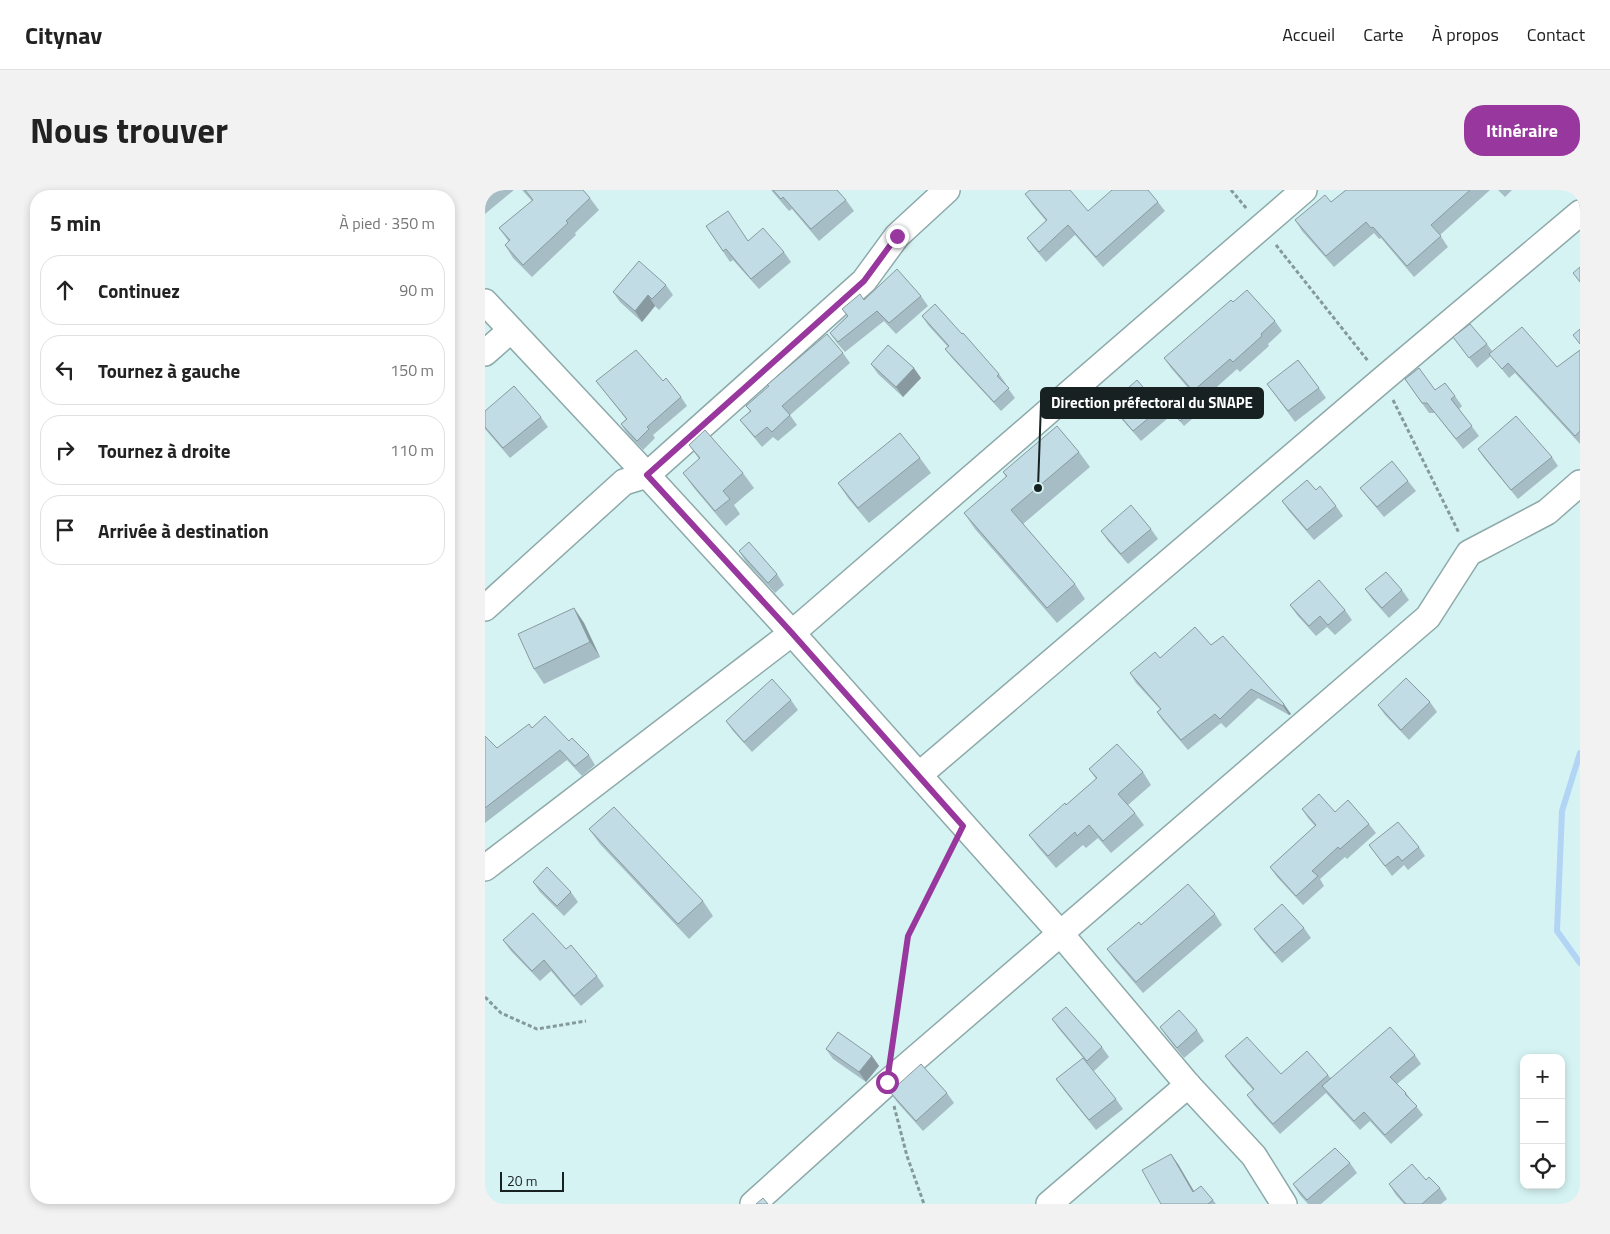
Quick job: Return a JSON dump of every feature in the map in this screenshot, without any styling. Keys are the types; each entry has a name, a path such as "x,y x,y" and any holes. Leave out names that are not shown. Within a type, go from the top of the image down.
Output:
{"street":[{"path":"485,608 624,482 647,475 864,281 897,236 947,190"},
{"path":"485,868 791,632 1304,190"},
{"path":"919,775 1383,379 1580,214"},
{"path":"485,302 791,632 1059,933 1188,1085 1254,1156 1284,1204"},
{"path":"485,353 511,330"},
{"path":"753,1204 887,1082 1428,617 1469,553 1547,512 1580,483"},
{"path":"1547,512 1580,506"},
{"path":"1049,1204 1188,1085"}],"path":[{"path":"1231,190 1383,379 1469,553"},
{"path":"924,1204 907,1156 887,1082 908,936 963,826"},
{"path":"485,997 501,1013 537,1029 586,1021"}],"building":[{"path":"525,190 583,190 590,198 566,221 568,223 523,265 505,245 510,240 499,228 533,200"},
{"path":"773,190 837,190 846,200 811,229 783,197 781,199"},
{"path":"1030,190 1070,190 1088,211 1112,190 1148,190 1158,202 1096,257 1068,225 1039,252 1027,238 1047,220 1025,194"},
{"path":"1346,190 1470,190 1431,225 1441,236 1407,266 1373,227 1371,228 1366,222 1326,256 1295,220 1325,195 1331,202"},
{"path":"728,211 748,241 763,228 784,252 751,279 726,249 723,251 706,226"},
{"path":"639,261 666,285 652,299 648,295 635,311 613,292"},
{"path":"1580,267 1580,282 1573,273"},
{"path":"897,269 921,296 889,323 877,311 838,342 830,333 848,316 842,309 860,294 864,300"},
{"path":"1247,290 1275,321 1261,334 1262,336 1233,362 1230,359 1193,391 1164,358 1231,300 1233,302"},
{"path":"935,304 963,333 999,374 997,376 1009,388 994,402 945,349 949,346 922,316"},
{"path":"1470,324 1487,344 1469,358 1453,337"},
{"path":"1522,327 1557,367 1580,350 1580,431 1575,436 1508,363 1502,369 1489,354"},
{"path":"1580,329 1580,344 1573,335"},
{"path":"827,334 843,353 782,406 790,415 772,432 767,427 755,437 740,420 751,411 746,406 769,386 767,385"},
{"path":"888,345 914,368 896,387 871,364"},
{"path":"636,350 663,381 666,378 681,397 647,427 649,429 637,441 621,424 627,419 596,381"},
{"path":"1298,360 1319,388 1288,411 1267,384"},
{"path":"1419,368 1435,390 1445,383 1455,396 1451,399 1472,426 1456,439 1427,403 1422,403 1405,379"},
{"path":"1137,380 1161,408 1133,431 1110,404"},
{"path":"514,386 541,417 503,448 485,427 485,411"},
{"path":"1180,393 1194,409 1180,421 1166,405"},
{"path":"1516,416 1552,457 1511,490 1478,449"},
{"path":"1057,426 1079,452 1011,510 1075,584 1047,608 964,513 1007,476 1003,472"},
{"path":"705,430 743,473 723,491 730,499 715,511 683,473 700,458 689,445"},
{"path":"900,433 920,458 858,508 838,483"},
{"path":"1392,461 1408,481 1377,507 1360,488"},
{"path":"1307,480 1316,490 1320,486 1336,506 1307,530 1282,501"},
{"path":"1131,505 1151,529 1121,554 1101,531"},
{"path":"749,542 777,574 768,583 739,551"},
{"path":"1386,572 1402,590 1382,608 1365,589"},
{"path":"1319,580 1345,610 1328,625 1320,616 1309,626 1290,605"},
{"path":"574,608 590,642 534,669 518,634"},
{"path":"1195,627 1211,645 1223,636 1284,704 1283,706 1251,689 1220,719 1215,714 1181,740 1157,712 1161,709 1130,673 1155,652 1160,658"},
{"path":"1406,678 1430,702 1401,730 1378,705"},
{"path":"772,679 791,700 744,742 726,721"},
{"path":"545,716 569,741 572,738 589,755 575,766 560,750 485,808 485,736 497,748 529,724 532,728"},
{"path":"1117,744 1143,772 1118,794 1135,813 1103,841 1089,825 1077,836 1075,832 1048,856 1029,835 1097,778 1089,769"},
{"path":"1319,794 1335,812 1348,800 1369,824 1340,849 1338,847 1312,871 1318,876 1296,896 1270,867 1316,825 1302,809"},
{"path":"614,807 703,901 678,924 589,829"},
{"path":"1398,822 1419,847 1402,861 1398,856 1385,866 1369,845"},
{"path":"547,867 571,892 557,906 533,882"},
{"path":"1188,884 1215,914 1136,982 1107,949 1139,922 1141,925"},
{"path":"1282,904 1304,928 1275,953 1254,929"},
{"path":"533,913 566,949 571,945 597,976 574,996 544,960 532,971 503,940"},
{"path":"1066,1007 1102,1047 1087,1061 1052,1019"},
{"path":"1179,1010 1197,1030 1177,1048 1160,1027"},
{"path":"1390,1027 1415,1055 1390,1077 1417,1106 1385,1135 1364,1112 1354,1121 1322,1086"},
{"path":"838,1032 872,1056 859,1072 826,1049"},
{"path":"1247,1037 1281,1074 1307,1051 1328,1075 1273,1124 1247,1095 1254,1089 1225,1056"},
{"path":"1083,1058 1116,1099 1089,1120 1056,1079"},
{"path":"921,1064 947,1093 916,1121 890,1092"},
{"path":"1335,1148 1350,1163 1307,1200 1293,1184"},
{"path":"1171,1154 1193,1192 1201,1186 1213,1200 1208,1204 1161,1204 1142,1170"},
{"path":"1412,1164 1426,1180 1429,1177 1440,1188 1422,1204 1406,1204 1389,1184"},
{"path":"763,1198 768,1204 756,1204"}],"waterway":[{"path":"1580,753 1562,811 1557,931 1580,963"}],"place":[{"name":"Direction préfectoral du SNAPE","path":"1038,488"}],"route":[{"path":"887,1082 908,936 963,826 791,632 647,475 864,281 897,236"}]}
